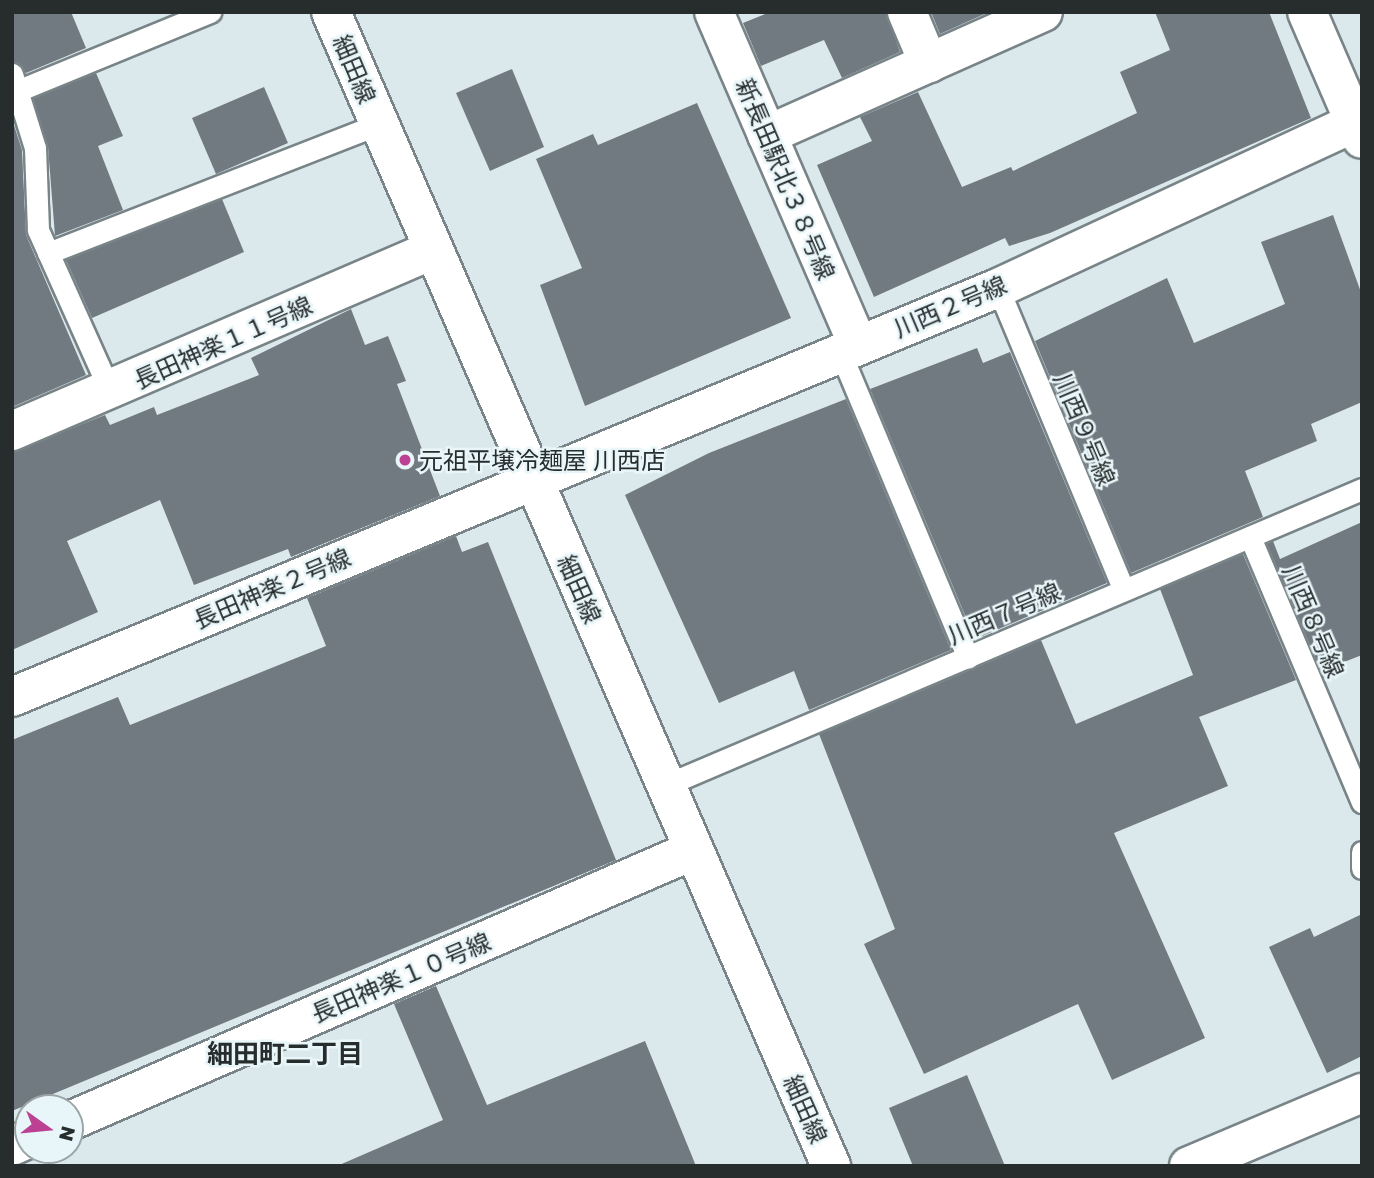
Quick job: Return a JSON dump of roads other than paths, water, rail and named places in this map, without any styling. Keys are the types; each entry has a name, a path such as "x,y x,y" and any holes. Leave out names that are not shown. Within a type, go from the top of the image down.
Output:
{"street":[{"name":"細田線","path":"331,12 831,1166"},
{"name":"新長田駅北３８号線","path":"714,12 767,135 849,349"},
{"path":"907,12 929,64"},
{"path":"767,135 1043,12"},
{"path":"1307,12 1359,127"},
{"name":"川西２号線","path":"533,480 998,288 1359,127"},
{"name":"長田神楽１１号線","path":"12,431 433,250"},
{"name":"長田神楽２号線","path":"12,697 533,480"},
{"name":"長田神楽１０号線","path":"84,1115 694,850"},
{"path":"1189,1166 1362,1093"}],"lane":[{"path":"110,391 38,230 35,148 15,82 210,12"},
{"path":"48,253 379,124"},
{"name":"川西９号線","path":"998,288 1124,590"},
{"path":"849,349 968,657"},
{"name":"川西７号線","path":"666,785 1362,489"},
{"name":"川西８号線","path":"1250,537 1362,802"},
{"path":"1362,852 1362,868"}],"place":[{"name":"元祖平壌冷麺屋 川西店","path":"405,460"}],"district":[{"name":"細田町二丁目","path":"285,1054"}]}
